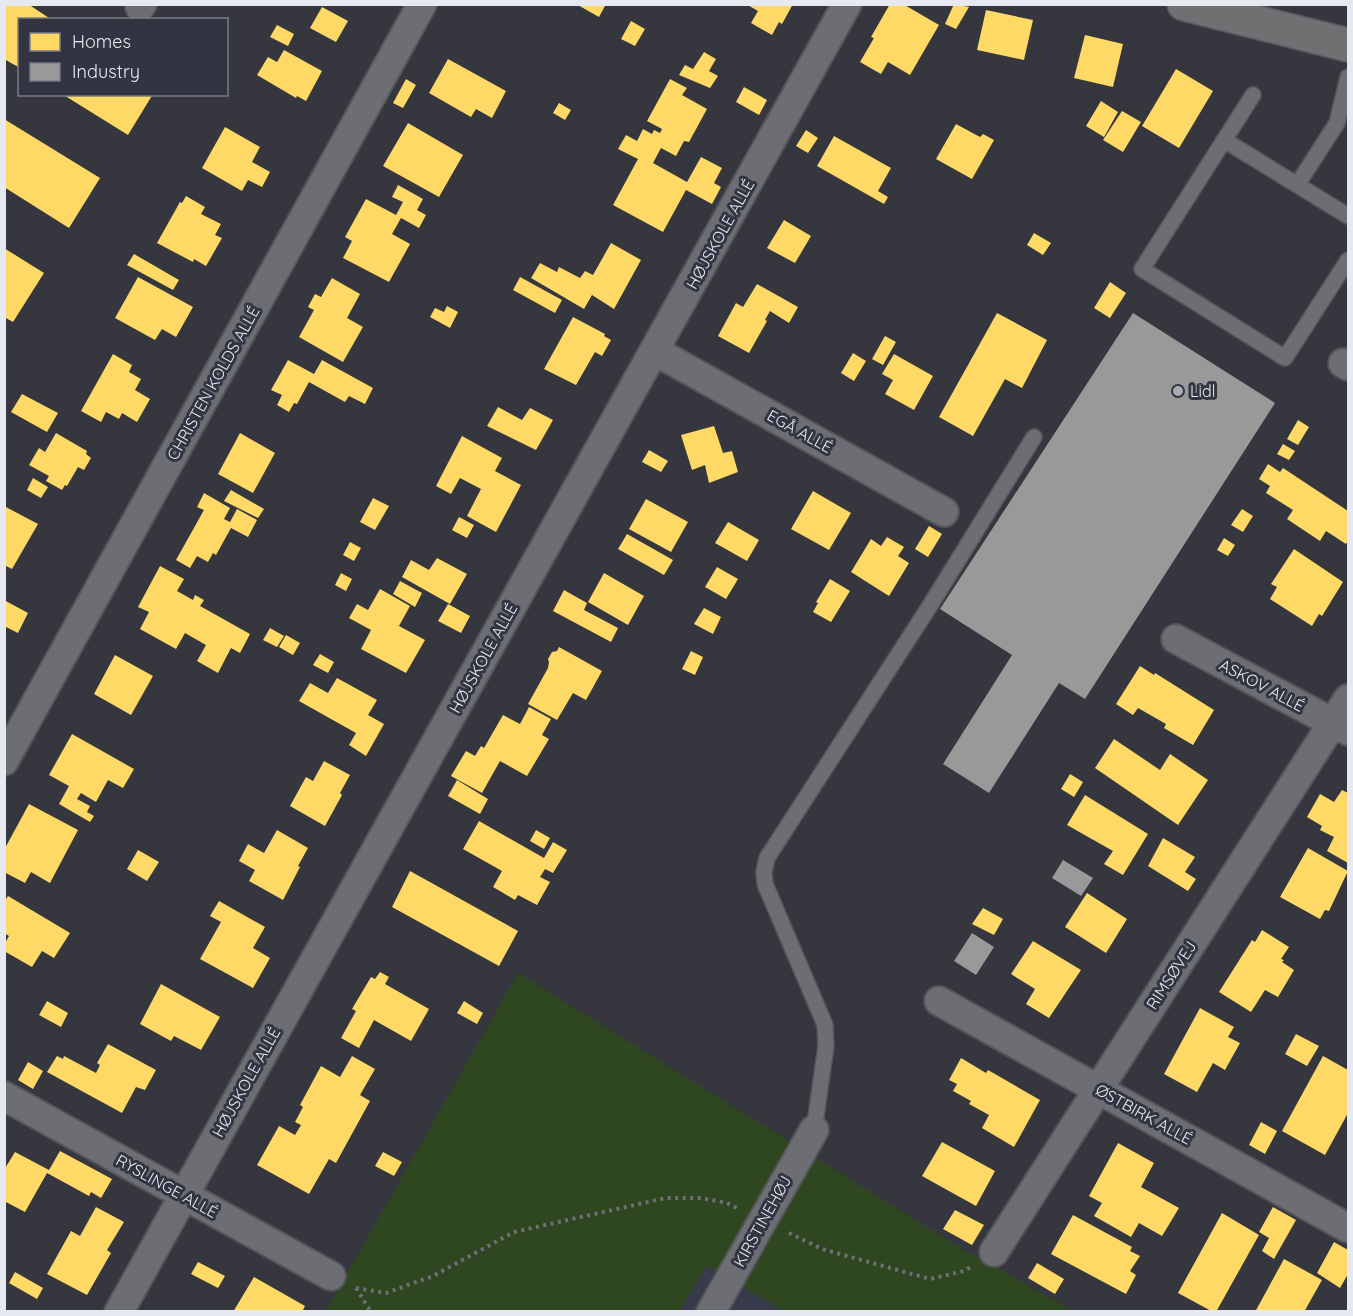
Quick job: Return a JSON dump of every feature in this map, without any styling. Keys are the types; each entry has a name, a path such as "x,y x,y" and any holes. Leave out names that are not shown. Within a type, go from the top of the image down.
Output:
{"street":[{"name":"CHRISTEN KOLDS ALLÉ","path":"4,761 422,4"},
{"name":"HØJSKOLE ALLÉ","path":"119,1311 847,4"},
{"path":"1184,4 1348,45"},
{"name":"EGÅ ALLÉ","path":"655,351 944,512"},
{"name":"ASKOV ALLÉ","path":"1176,639 1341,727"},
{"name":"RIMSØVEJ","path":"994,1252 1098,1089 1341,727 1348,699"},
{"name":"ØSTBIRK ALLÉ","path":"939,1001 1348,1228"},
{"name":"RYSLINGE ALLÉ","path":"4,1096 343,1282"},
{"name":"KIRSTINEHØJ","path":"711,1311 814,1130"}],"lane":[{"path":"1297,185 1337,123 1348,77"},
{"path":"1253,95 1142,269 1285,358 1348,260"},
{"path":"1224,140 1348,216"},
{"path":"814,1130 826,1046 825,1025 765,884 764,872 767,858 931,604 1034,437"}],"path":[{"path":"343,1282 386,1293 433,1276 514,1232 666,1198 701,1198 728,1203 822,1249 930,1279 964,1271 994,1252"},
{"path":"343,1282 371,1311"}],"shaded area":[{"path":"706,1266 784,1311 680,1312"}],"green space":[{"path":"518,973 959,1247 1074,1311 784,1311 706,1266 680,1311 325,1312"}],"building: Homes":[{"path":"4,4 28,4 49,18 18,18 18,67 4,59"},
{"path":"576,4 606,4 599,17"},
{"path":"746,4 793,4 782,24 779,22 772,35 751,23 758,11"},
{"path":"890,4 903,4 939,25 910,75 888,62 881,74 860,62"},
{"path":"954,4 969,7 956,29 945,24"},
{"path":"322,7 348,21 336,42 310,28"},
{"path":"986,10 1033,20 1024,60 977,50"},
{"path":"631,21 645,29 635,46 621,39"},
{"path":"277,25 294,34 288,46 270,37"},
{"path":"1085,35 1123,44 1113,87 1074,78"},
{"path":"284,50 322,71 306,101 297,96 296,98 257,75 268,57 277,62"},
{"path":"704,52 716,59 709,71 718,76 710,88 679,75 685,65 693,69"},
{"path":"448,59 506,91 492,118 476,109 471,117 429,93"},
{"path":"1176,69 1213,91 1179,148 1142,126"},
{"path":"406,79 416,85 403,108 393,103"},
{"path":"670,79 687,88 682,95 707,109 689,142 684,141 676,156 661,148 653,163 687,182 701,157 722,168 714,183 721,187 712,204 686,190 663,232 613,205 638,159 618,149 626,135 637,141 643,129 652,134 654,130 660,133 662,129 647,121"},
{"path":"744,87 767,100 759,115 736,102"},
{"path":"65,96 152,96 128,135"},
{"path":"1101,101 1118,112 1104,137 1086,126"},
{"path":"559,103 571,110 565,120 553,113"},
{"path":"1122,111 1141,122 1123,152 1103,140"},
{"path":"4,119 100,178 69,228 4,187"},
{"path":"408,123 463,155 439,197 383,166"},
{"path":"956,124 980,137 983,134 994,140 972,179 936,159"},
{"path":"225,127 260,147 252,162 270,172 262,187 248,180 242,191 202,168"},
{"path":"806,130 818,138 808,153 796,146"},
{"path":"834,136 891,168 878,191 888,197 884,204 817,166"},
{"path":"398,185 423,199 417,210 426,215 419,228 401,218 392,234 410,244 389,282 343,258 352,241 345,237 366,199 396,215 403,202 392,197"},
{"path":"186,196 205,207 201,214 221,224 215,235 222,238 206,266 194,259 193,262 157,243 180,202 182,203"},
{"path":"784,220 811,236 795,263 767,248"},
{"path":"1034,233 1051,243 1043,255 1027,245"},
{"path":"611,243 641,260 614,309 592,295 584,309 531,278 540,263 557,272 559,267 580,278 585,271 593,275"},
{"path":"4,248 44,273 13,322 4,317"},
{"path":"134,254 179,280 173,290 127,265"},
{"path":"138,277 193,307 176,337 162,329 155,340 115,318"},
{"path":"520,277 562,300 555,313 513,290"},
{"path":"332,278 360,294 347,318 363,327 343,362 299,337 314,310 308,307 315,294 321,297"},
{"path":"1110,282 1126,293 1110,318 1094,308"},
{"path":"757,284 798,307 789,323 770,311 749,353 718,336 736,303 743,307"},
{"path":"447,306 458,312 450,328 430,317 435,308 444,312"},
{"path":"997,313 1047,340 1022,388 1005,379 973,436 939,417"},
{"path":"573,317 605,334 604,336 611,340 602,356 595,352 576,385 544,369"},
{"path":"885,336 896,342 883,365 872,359"},
{"path":"853,353 866,361 854,381 841,373"},
{"path":"113,354 132,365 129,372 141,379 135,390 150,399 137,422 122,413 119,419 106,412 101,422 81,411"},
{"path":"894,354 933,376 914,410 885,394 893,380 882,374"},
{"path":"288,360 314,374 322,360 373,388 365,404 349,396 345,402 309,382 297,404 294,403 289,412 277,405 282,395 271,390"},
{"path":"22,394 58,413 47,432 11,412"},
{"path":"498,407 522,420 530,408 553,420 536,450 487,426"},
{"path":"1298,420 1309,427 1298,445 1287,439"},
{"path":"714,426 723,453 732,451 738,472 709,483 705,465 692,470 681,435"},
{"path":"56,433 87,451 86,454 91,458 84,470 78,467 67,486 65,485 62,490 46,481 49,476 29,465 39,448 45,452"},
{"path":"240,433 275,453 253,493 218,474"},
{"path":"462,436 502,458 495,471 521,485 496,532 467,516 481,489 460,478 451,494 436,486"},
{"path":"1283,444 1295,451 1289,460 1277,454"},
{"path":"649,450 668,461 661,472 642,462"},
{"path":"1268,464 1280,472 1283,468 1348,511 1346,544 1326,531 1320,541 1287,519 1293,510 1266,493 1270,486 1259,479"},
{"path":"33,478 48,487 41,498 27,490"},
{"path":"231,490 264,509 258,518 224,501"},
{"path":"813,491 851,513 829,550 791,529"},
{"path":"204,493 230,508 224,519 230,522 237,509 257,520 248,537 231,528 216,555 213,553 208,562 197,556 190,568 176,560 204,510 197,507"},
{"path":"373,498 389,506 375,530 360,522"},
{"path":"646,499 688,522 671,552 629,529"},
{"path":"4,506 38,524 12,569 4,565"},
{"path":"1242,509 1253,516 1243,532 1231,525"},
{"path":"459,517 474,525 467,538 452,530"},
{"path":"728,522 759,540 747,561 715,543"},
{"path":"929,526 942,534 928,557 915,549"},
{"path":"627,534 673,560 664,575 618,549"},
{"path":"887,537 904,547 898,556 909,563 889,596 851,572 871,539 881,546"},
{"path":"1224,538 1235,545 1228,556 1217,550"},
{"path":"350,542 361,548 354,561 343,555"},
{"path":"1294,549 1343,582 1322,616 1319,614 1312,626 1270,599 1277,587 1271,584"},
{"path":"437,558 467,574 450,604 402,577 411,560 429,570"},
{"path":"160,566 184,579 177,591 193,600 195,595 204,600 200,606 250,634 240,653 231,648 218,673 197,661 206,645 185,633 176,649 140,629 149,612 138,607"},
{"path":"717,567 738,579 726,599 705,587"},
{"path":"341,573 352,579 346,591 335,585"},
{"path":"604,573 644,596 628,625 588,602"},
{"path":"830,579 850,591 831,622 813,612 818,603 816,602"},
{"path":"400,581 422,593 415,607 393,594"},
{"path":"380,589 410,606 399,626 425,640 406,673 361,649 371,630 349,618 357,604 368,610"},
{"path":"564,590 587,603 584,610 618,628 611,642 553,611"},
{"path":"4,600 28,613 18,633 4,626"},
{"path":"448,604 470,616 461,633 438,621"},
{"path":"704,608 721,617 713,634 694,624"},
{"path":"270,628 284,636 277,647 263,640"},
{"path":"286,635 300,643 293,655 279,647"},
{"path":"559,647 602,671 586,700 573,693 557,720 528,704 548,668 548,659"},
{"path":"691,651 703,657 695,675 682,669"},
{"path":"320,654 334,662 328,673 313,665"},
{"path":"115,655 153,676 131,715 94,694"},
{"path":"1140,666 1214,710 1193,745 1164,728 1166,724 1138,708 1133,715 1116,704"},
{"path":"337,678 377,700 368,715 384,724 366,756 349,745 356,733 299,701 310,683 328,693"},
{"path":"529,707 551,719 542,735 549,739 527,776 500,761 482,793 451,776 466,751 475,756 481,746 484,748 503,715 520,724"},
{"path":"72,734 134,769 123,788 108,780 96,802 81,793 77,799 90,806 87,812 94,816 90,822 59,804 69,786 49,775"},
{"path":"1114,739 1160,770 1170,754 1208,780 1178,825 1095,768"},
{"path":"324,761 350,775 325,826 290,806 306,777 313,781"},
{"path":"1070,774 1083,782 1074,797 1061,789"},
{"path":"457,780 488,799 480,814 448,796"},
{"path":"1342,790 1348,793 1348,863 1327,851 1334,837 1320,830 1322,826 1307,817 1320,794 1334,802"},
{"path":"1085,795 1148,834 1123,875 1104,864 1113,851 1067,825"},
{"path":"29,804 78,830 50,883 31,872 25,883 4,872 4,850"},
{"path":"479,821 544,858 553,842 567,850 553,873 545,869 540,877 550,882 537,905 518,895 515,900 493,887 502,871 463,849"},
{"path":"277,830 308,848 283,900 249,881 255,870 239,861 248,844 264,853"},
{"path":"536,830 550,838 544,849 530,841"},
{"path":"1163,838 1195,857 1185,872 1196,879 1188,891 1148,866"},
{"path":"1308,848 1348,871 1329,911 1325,910 1320,919 1280,897"},
{"path":"138,850 159,862 147,881 127,869"},
{"path":"410,871 518,931 499,966 392,907"},
{"path":"1087,893 1127,919 1106,953 1065,927"},
{"path":"8,896 70,933 54,958 42,951 32,967 4,951 4,945 9,936 4,933 4,902"},
{"path":"219,901 265,927 253,948 270,958 253,988 200,959 221,922 210,916"},
{"path":"983,908 1003,919 994,935 972,924"},
{"path":"1262,930 1289,947 1281,959 1294,970 1278,997 1265,990 1251,1012 1219,992 1252,940 1255,942"},
{"path":"1033,941 1081,970 1049,1018 1026,1004 1035,989 1011,974"},
{"path":"380,972 389,977 385,984 429,1009 411,1041 374,1020 359,1048 341,1038 356,1011 352,1009 371,977 375,979"},
{"path":"161,984 220,1017 201,1050 174,1036 171,1041 140,1024"},
{"path":"47,1001 68,1013 61,1027 39,1015"},
{"path":"464,1001 483,1013 477,1024 457,1013"},
{"path":"1200,1008 1234,1027 1228,1037 1240,1043 1225,1070 1213,1063 1197,1092 1164,1074"},
{"path":"1296,1034 1319,1046 1307,1066 1285,1054"},
{"path":"108,1044 156,1070 145,1090 136,1087 122,1113 47,1072 57,1056 63,1059 64,1056 96,1073 100,1065 97,1063"},
{"path":"352,1056 375,1069 360,1095 370,1101 336,1163 329,1159 309,1194 257,1165 279,1126 295,1135 301,1125 295,1122 303,1107 300,1105 321,1066 340,1077"},
{"path":"1323,1056 1348,1070 1348,1113 1325,1155 1282,1131"},
{"path":"961,1058 986,1073 988,1070 1040,1100 1014,1147 982,1128 989,1115 969,1104 971,1101 953,1091 957,1084 949,1080"},
{"path":"28,1062 43,1071 33,1089 18,1080"},
{"path":"1261,1122 1277,1131 1265,1154 1249,1145"},
{"path":"942,1142 995,1171 976,1206 922,1176"},
{"path":"1118,1143 1154,1163 1141,1187 1179,1208 1162,1236 1139,1223 1131,1237 1094,1216 1102,1203 1089,1196"},
{"path":"60,1151 112,1179 101,1198 91,1192 89,1196 47,1173 25,1212 4,1201 4,1170 15,1152 49,1170"},
{"path":"383,1152 402,1162 394,1176 375,1166"},
{"path":"96,1207 124,1222 107,1250 111,1253 87,1295 47,1274 71,1231 80,1236"},
{"path":"1273,1207 1296,1220 1274,1259 1262,1251 1269,1238 1259,1232"},
{"path":"955,1210 984,1225 972,1245 943,1229"},
{"path":"1222,1213 1259,1235 1216,1312 1213,1312 1178,1293"},
{"path":"1073,1215 1132,1247 1130,1251 1140,1256 1130,1271 1136,1275 1126,1294 1051,1254"},
{"path":"1334,1242 1348,1250 1348,1274 1340,1288 1317,1273"},
{"path":"1284,1259 1322,1280 1304,1312 1255,1312"},
{"path":"198,1262 225,1276 218,1288 191,1274"},
{"path":"1037,1263 1064,1279 1055,1294 1028,1278"},
{"path":"15,1272 43,1288 37,1299 9,1283"},
{"path":"254,1277 305,1306 302,1312 233,1312"}],"building: Industry":[{"path":"1133,313 1275,403 1085,699 1059,683 989,793 943,764 1012,655 940,609"},
{"path":"1063,860 1093,878 1081,896 1052,878"},
{"path":"972,933 994,947 976,975 954,961"}],"place":[{"name":"Lidl","path":"1178,391"}]}
